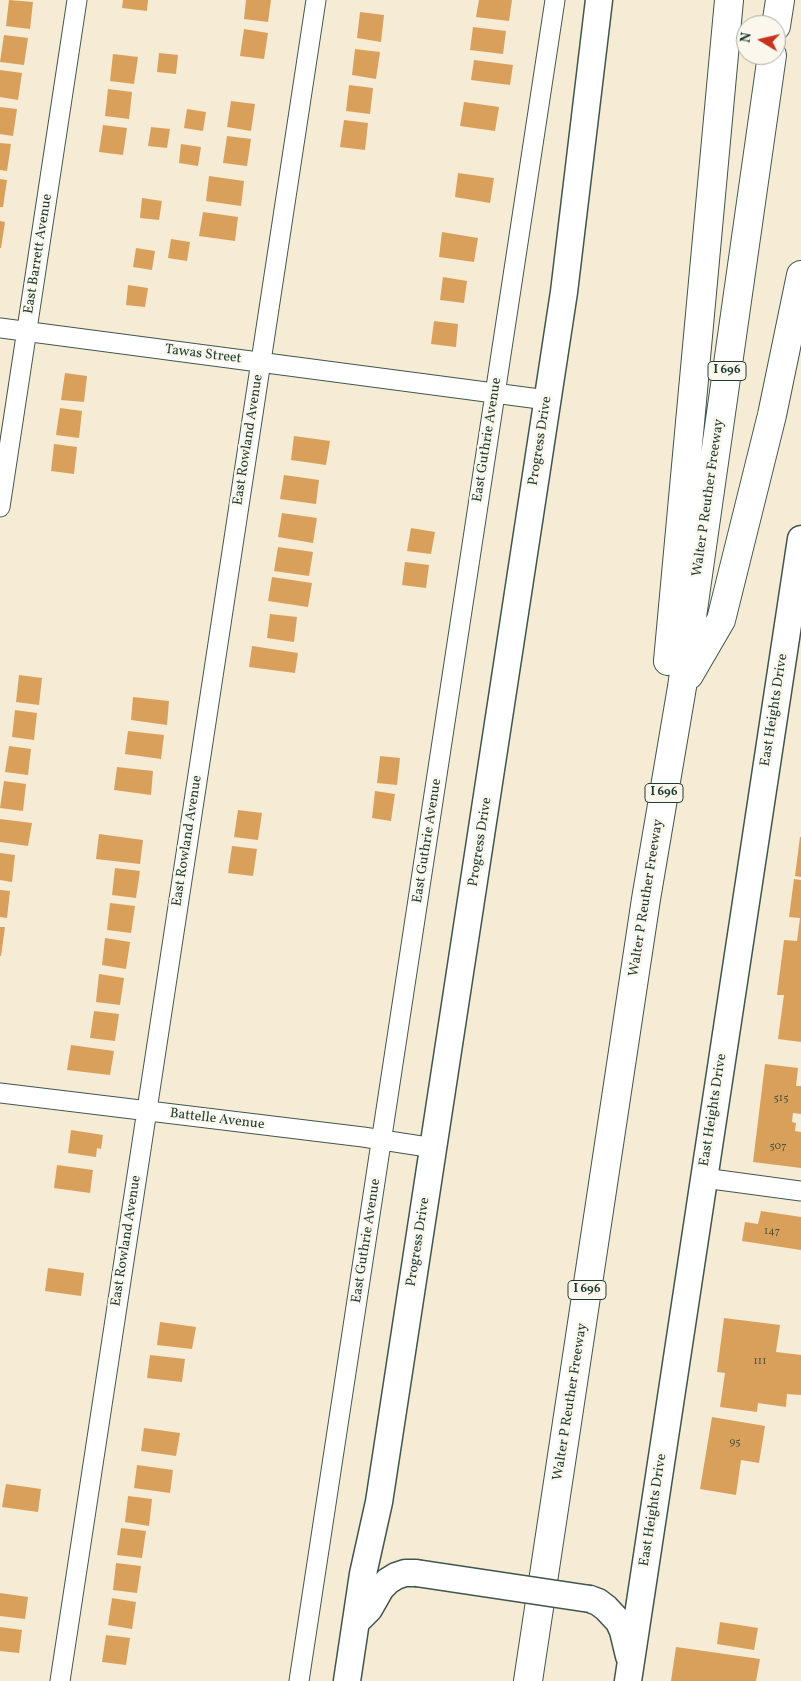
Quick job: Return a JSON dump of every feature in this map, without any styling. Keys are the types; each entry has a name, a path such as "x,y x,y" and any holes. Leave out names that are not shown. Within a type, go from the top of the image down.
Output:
{"highway":[{"path":"646,899 729,0"},
{"path":"778,15 780,0"},
{"name":"Walter P Reuther Freeway","path":"528,1681 646,899 682,687 771,65"},
{"path":"682,687 721,620 772,415 801,275"}],"main road":[{"name":"Progress Drive","path":"347,1681 364,1574 380,1502 564,292 600,0"},
{"name":"East Heights Drive","path":"629,1676 801,539"},
{"path":"356,1622 369,1609 381,1588 388,1581 405,1573 416,1573 590,1599 606,1608 619,1622 626,1642 629,1676"}],"street":[{"name":"East Barrett Avenue","path":"0,507 77,0"},
{"name":"East Rowland Avenue","path":"60,1681 316,0"},
{"name":"East Guthrie Avenue","path":"299,1681 555,0"},
{"name":"Tawas Street","path":"0,328 547,400"},
{"name":"Battelle Avenue","path":"0,1093 434,1148"},
{"path":"704,1178 801,1191"}],"building":[{"path":"9,0 33,2 30,29 6,26"},
{"path":"123,0 148,0 147,11 122,8"},
{"path":"246,0 271,0 268,22 244,19"},
{"path":"479,0 512,0 509,21 476,17"},
{"path":"360,12 384,15 381,42 357,38"},
{"path":"473,27 506,31 503,54 470,50"},
{"path":"244,29 268,33 264,59 240,56"},
{"path":"4,35 28,38 24,65 0,62"},
{"path":"355,49 380,52 376,79 352,75"},
{"path":"159,53 178,55 176,74 157,72"},
{"path":"113,54 138,57 134,84 110,81"},
{"path":"474,60 513,65 510,85 471,80"},
{"path":"0,70 22,73 18,100 0,97"},
{"path":"349,85 373,88 370,114 346,111"},
{"path":"108,89 132,92 129,119 105,116"},
{"path":"231,101 255,104 251,131 227,127"},
{"path":"464,102 499,107 495,131 460,126"},
{"path":"0,107 17,109 13,136 0,134"},
{"path":"187,109 206,112 203,131 184,128"},
{"path":"344,120 368,123 365,150 340,147"},
{"path":"103,125 127,128 123,155 99,152"},
{"path":"151,127 170,129 167,148 148,146"},
{"path":"227,136 251,139 247,166 223,163"},
{"path":"0,143 11,144 7,171 0,170"},
{"path":"181,144 201,147 198,166 179,163"},
{"path":"458,173 494,178 490,203 455,197"},
{"path":"209,176 244,181 241,206 206,201"},
{"path":"0,179 7,180 3,207 0,207"},
{"path":"142,198 162,201 159,220 140,218"},
{"path":"203,212 238,217 235,241 199,236"},
{"path":"0,221 5,222 1,248 0,248"},
{"path":"442,232 478,238 474,262 439,257"},
{"path":"171,239 190,242 187,261 168,258"},
{"path":"136,248 155,251 152,270 133,267"},
{"path":"443,277 467,281 464,303 440,300"},
{"path":"128,285 148,288 145,307 126,305"},
{"path":"434,321 458,324 456,347 431,344"},
{"path":"65,373 87,376 84,402 61,400"},
{"path":"60,408 82,411 79,438 56,435"},
{"path":"294,436 330,441 326,465 291,460"},
{"path":"54,444 77,447 74,474 51,471"},
{"path":"284,475 319,480 316,504 280,499"},
{"path":"282,513 317,518 313,543 278,537"},
{"path":"411,528 435,532 431,554 407,551"},
{"path":"278,547 313,552 309,576 274,571"},
{"path":"405,562 429,565 426,588 402,585"},
{"path":"272,577 312,583 308,607 268,601"},
{"path":"270,614 297,617 294,642 267,638"},
{"path":"252,646 298,653 295,673 249,667"},
{"path":"19,675 42,678 39,705 16,702"},
{"path":"133,697 169,701 167,725 131,720"},
{"path":"15,710 37,713 34,740 12,737"},
{"path":"128,731 164,735 161,759 125,754"},
{"path":"9,746 31,749 28,775 5,772"},
{"path":"380,756 400,758 397,785 377,783"},
{"path":"117,767 153,771 151,795 114,790"},
{"path":"4,781 26,784 23,811 0,808"},
{"path":"375,791 395,794 391,821 372,818"},
{"path":"238,810 262,813 258,840 234,837"},
{"path":"0,819 32,823 28,846 0,842"},
{"path":"99,834 143,840 140,864 96,859"},
{"path":"801,837 801,877 795,876"},
{"path":"232,846 257,849 253,876 228,873"},
{"path":"0,853 15,855 12,882 0,880"},
{"path":"115,868 140,871 136,898 112,895"},
{"path":"794,879 801,880 801,1042 778,1039 784,995 777,995 784,940 797,941 800,918 789,917"},
{"path":"0,890 10,891 7,918 0,917"},
{"path":"110,903 135,906 131,933 107,930"},
{"path":"0,927 5,927 1,956 0,956"},
{"path":"105,938 130,942 126,969 102,965"},
{"path":"99,974 124,978 120,1005 96,1002"},
{"path":"94,1011 119,1014 115,1041 90,1038"},
{"path":"71,1045 114,1051 110,1075 67,1070"},
{"path":"765,1064 798,1068 796,1086 801,1086 801,1114 793,1113 792,1122 796,1123 795,1131 801,1132 801,1168 753,1162"},
{"path":"71,1130 103,1135 101,1149 97,1148 96,1157 68,1153"},
{"path":"57,1165 93,1170 90,1193 54,1188"},
{"path":"761,1211 801,1217 801,1250 742,1241 745,1222 758,1224"},
{"path":"48,1268 84,1273 81,1296 45,1291"},
{"path":"724,1318 780,1325 776,1352 801,1355 801,1395 787,1394 786,1407 758,1403 757,1412 720,1407 725,1373 717,1372"},
{"path":"160,1322 196,1327 192,1349 157,1345"},
{"path":"150,1355 185,1359 182,1382 147,1378"},
{"path":"712,1417 765,1426 759,1463 741,1460 736,1495 700,1489"},
{"path":"144,1428 180,1433 176,1456 141,1451"},
{"path":"137,1465 173,1470 170,1493 134,1488"},
{"path":"6,1484 41,1489 38,1512 2,1507"},
{"path":"128,1496 152,1499 149,1526 125,1522"},
{"path":"121,1528 146,1531 142,1558 117,1555"},
{"path":"116,1563 141,1566 137,1593 113,1590"},
{"path":"0,1593 28,1597 25,1619 0,1616"},
{"path":"112,1598 136,1602 132,1629 108,1625"},
{"path":"720,1622 758,1628 754,1650 717,1644"},
{"path":"0,1627 22,1630 19,1653 0,1651"},
{"path":"106,1635 130,1638 126,1665 102,1662"},
{"path":"676,1647 760,1659 756,1681 671,1681"}]}
